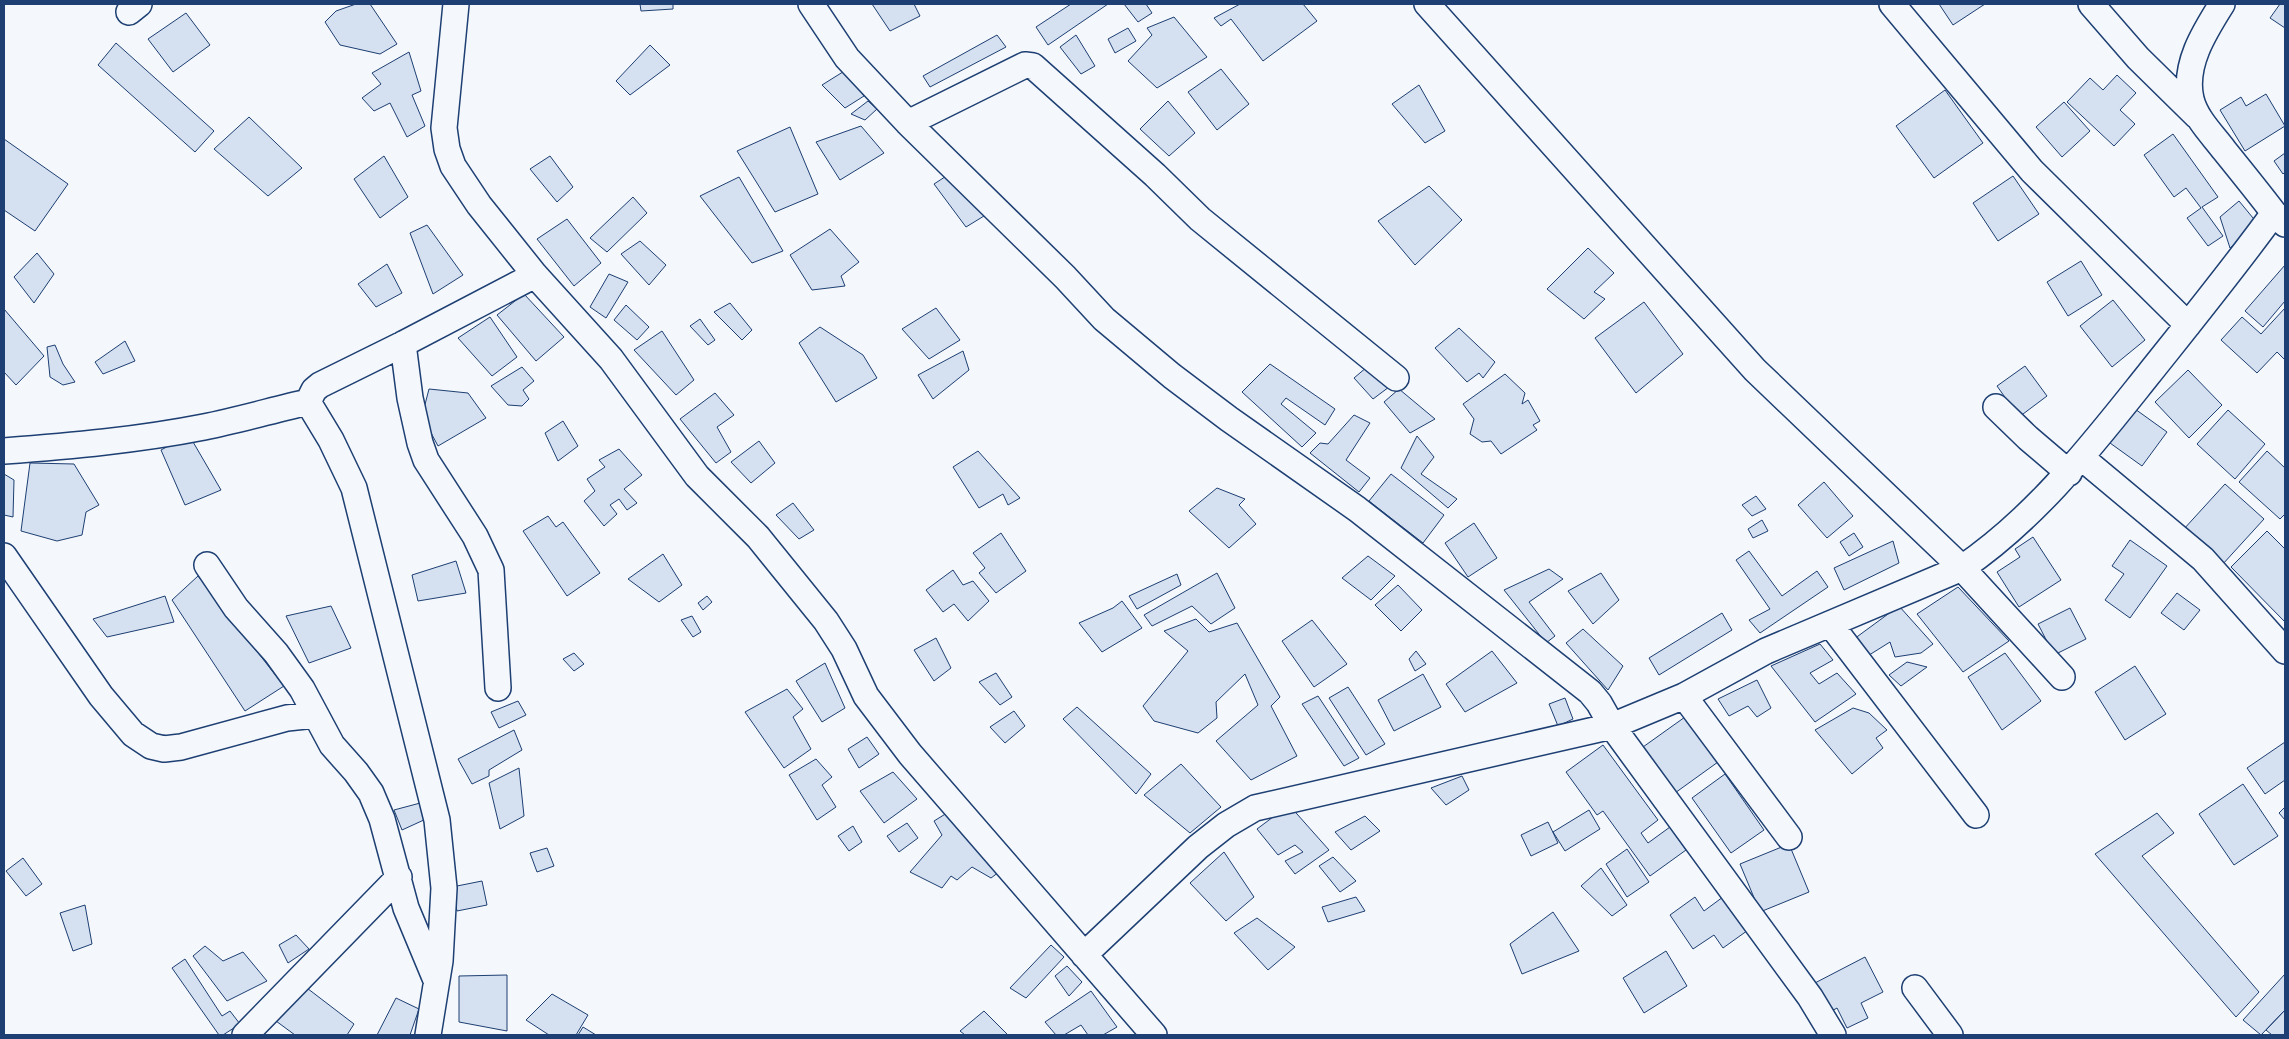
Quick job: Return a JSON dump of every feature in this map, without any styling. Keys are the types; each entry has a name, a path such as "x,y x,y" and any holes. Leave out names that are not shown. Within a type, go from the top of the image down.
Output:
{"street":[{"path":"456,4 444,128 447,149 453,166 479,205 535,275 610,359 697,476 758,537 837,636 866,696 883,720 1084,956 1154,1035"},
{"path":"811,4 847,58 908,123 1065,276 1104,319 1172,376 1229,419 1357,509 1578,682 1599,703 1612,726 1799,982 1833,1035"},
{"path":"1427,4 1755,370 1962,568 2062,677"},
{"path":"1892,4 2032,171 2188,325"},
{"path":"1084,956 1198,847 1226,825 1255,808 1612,726 1684,696 1766,651 1962,568 1996,543 2076,465 2231,272 2280,218 2199,118 2138,58 2091,4"},
{"path":"2199,118 2191,99 2190,80 2194,59 2201,38 2222,4"},
{"path":"908,123 1025,65 1033,66 1155,175 1200,219 1396,378"},
{"path":"308,402 314,390 320,385 404,344 535,275"},
{"path":"404,344 410,398 420,443 426,460 474,536 491,570 498,688"},
{"path":"4,451 78,446 141,437 204,426 308,402"},
{"path":"308,402 331,440 354,488 437,820 444,888 437,982 428,1035"},
{"path":"1996,407 2028,438 2076,465 2203,559 2285,651"},
{"path":"4,556 101,696 134,734 150,746 164,749 181,747 278,720 315,715"},
{"path":"207,565 236,608 276,653 302,690 332,745 356,772 371,793 382,819 409,916 437,982"},
{"path":"1831,625 1976,815"},
{"path":"1684,696 1789,837"},
{"path":"245,1035 399,877"},
{"path":"1914,988 1950,1035"}],"building":[{"path":"356,4 370,4 397,44 380,54 340,45 325,22 336,11"},
{"path":"640,4 673,4 673,9 641,11"},
{"path":"872,4 914,4 920,16 890,31"},
{"path":"1071,4 1108,4 1048,45 1036,27"},
{"path":"1124,4 1146,4 1152,13 1138,22"},
{"path":"1240,4 1303,4 1317,21 1263,61 1231,19 1221,26 1214,18"},
{"path":"1939,4 1985,4 1953,25"},
{"path":"2280,4 2285,4 2285,28 2270,18"},
{"path":"186,13 210,45 173,72 148,39"},
{"path":"1174,17 1207,57 1157,88 1128,61 1152,35 1147,28"},
{"path":"1128,28 1136,41 1115,53 1108,39"},
{"path":"997,35 1006,47 930,87 923,76"},
{"path":"1076,35 1095,66 1081,74 1060,47"},
{"path":"116,43 214,131 195,152 98,65"},
{"path":"650,45 670,65 630,95 616,81"},
{"path":"409,52 421,91 412,95 425,126 407,137 390,103 374,111 362,98 381,84 372,73"},
{"path":"1221,69 1249,104 1217,130 1188,92"},
{"path":"846,70 864,96 845,108 822,85"},
{"path":"2117,75 2136,93 2120,110 2135,124 2114,146 2067,102 2090,78 2103,90"},
{"path":"1419,85 1445,131 1425,143 1392,104"},
{"path":"1945,90 1983,143 1934,178 1896,126"},
{"path":"2266,94 2285,126 2245,151 2220,110 2241,97 2246,106"},
{"path":"868,101 877,109 865,120 851,114"},
{"path":"1168,101 1195,133 1169,156 1140,129"},
{"path":"2064,102 2090,131 2062,157 2036,127"},
{"path":"249,117 302,168 268,196 214,149"},
{"path":"861,126 884,153 840,180 816,142"},
{"path":"790,127 818,194 775,212 737,151"},
{"path":"2173,134 2218,197 2202,207 2223,236 2208,246 2187,218 2201,208 2186,188 2174,197 2144,155"},
{"path":"4,139 68,184 35,231 4,210"},
{"path":"2285,153 2285,172 2283,174 2274,161"},
{"path":"384,156 408,197 380,218 354,179"},
{"path":"550,156 573,187 557,202 530,169"},
{"path":"951,173 984,216 966,227 934,184"},
{"path":"2013,176 2039,214 1998,241 1973,203"},
{"path":"739,177 783,251 752,263 700,196"},
{"path":"1429,186 1462,220 1415,265 1378,221"},
{"path":"633,197 647,213 607,252 590,238"},
{"path":"2239,201 2258,224 2230,248 2220,217"},
{"path":"567,219 601,263 574,286 537,239"},
{"path":"427,225 463,275 433,294 410,233"},
{"path":"830,229 859,262 841,276 845,286 812,290 790,255"},
{"path":"640,241 666,265 649,285 621,254"},
{"path":"1588,248 1614,273 1594,292 1605,299 1584,319 1547,289"},
{"path":"37,253 54,274 34,303 14,277"},
{"path":"2081,261 2102,295 2068,316 2047,282"},
{"path":"387,264 402,293 376,307 358,284"},
{"path":"2285,265 2285,301 2263,327 2245,311"},
{"path":"609,274 628,282 606,318 590,307"},
{"path":"524,294 564,337 536,361 497,315"},
{"path":"2113,300 2145,340 2112,367 2080,326"},
{"path":"1644,302 1683,354 1636,393 1595,338"},
{"path":"730,303 752,330 742,340 714,312"},
{"path":"626,305 649,327 637,340 614,320"},
{"path":"936,308 960,340 929,359 902,329"},
{"path":"2285,308 2285,360 2277,352 2257,373 2221,340 2242,317 2261,334"},
{"path":"4,309 44,356 16,385 4,372"},
{"path":"490,317 517,357 492,376 458,338"},
{"path":"700,319 715,340 708,345 690,326"},
{"path":"820,327 863,355 877,378 836,402 799,343"},
{"path":"1459,328 1495,362 1483,378 1479,373 1467,382 1435,348"},
{"path":"662,331 694,380 676,395 634,350"},
{"path":"125,341 135,361 103,374 95,362"},
{"path":"55,345 63,364 75,382 63,385 50,377 47,347"},
{"path":"963,351 969,370 933,399 918,375"},
{"path":"1270,364 1335,409 1325,425 1286,398 1281,404 1316,433 1302,447 1242,392"},
{"path":"2025,366 2047,396 2019,417 1997,386"},
{"path":"522,367 534,381 523,390 529,399 522,406 508,405 491,386"},
{"path":"1367,367 1389,387 1373,399 1354,378"},
{"path":"2188,370 2222,405 2189,438 2155,402"},
{"path":"1505,374 1525,393 1522,404 1528,400 1540,421 1533,425 1537,430 1501,454 1491,441 1482,442 1470,434 1474,419 1463,404"},
{"path":"429,389 468,393 486,418 438,446 422,416"},
{"path":"1399,389 1435,419 1410,433 1384,402"},
{"path":"715,393 734,415 717,427 731,452 716,463 680,419"},
{"path":"2135,409 2167,432 2142,466 2110,443"},
{"path":"2228,410 2265,444 2235,479 2197,444"},
{"path":"1354,415 1370,423 1346,460 1370,478 1359,492 1310,453 1320,443 1328,444"},
{"path":"563,421 578,446 558,461 545,433"},
{"path":"189,435 221,490 185,505 161,450"},
{"path":"1417,436 1434,457 1421,474 1457,499 1448,508 1401,468"},
{"path":"759,441 775,463 751,483 731,462"},
{"path":"619,449 642,475 624,489 637,503 627,510 619,499 610,505 617,514 604,526 584,501 595,491 587,479 605,467 599,460"},
{"path":"978,451 1020,498 1008,505 1003,494 979,508 953,467"},
{"path":"2267,451 2285,468 2285,514 2280,519 2239,482"},
{"path":"30,463 74,464 99,505 86,512 82,535 57,541 21,531"},
{"path":"4,474 14,480 13,517 4,515"},
{"path":"1391,474 1444,515 1423,543 1369,501"},
{"path":"1824,482 1853,516 1827,538 1798,505"},
{"path":"2225,484 2264,519 2222,565 2183,530"},
{"path":"1217,488 1245,499 1239,505 1256,524 1229,548 1189,511"},
{"path":"1756,496 1766,509 1752,516 1742,505"},
{"path":"793,503 814,530 799,539 776,515"},
{"path":"548,516 556,527 563,522 600,573 567,596 523,531"},
{"path":"1762,520 1768,531 1753,538 1748,529"},
{"path":"1474,523 1497,558 1468,577 1445,543"},
{"path":"2267,531 2285,549 2285,622 2231,567"},
{"path":"1001,533 1026,571 996,593 979,573 985,568 973,553"},
{"path":"1854,533 1863,547 1849,556 1840,542"},
{"path":"2033,537 2061,580 2019,607 1997,572 2020,557 2015,549"},
{"path":"2130,540 2167,566 2130,618 2105,600 2124,574 2112,566"},
{"path":"1893,541 1899,563 1844,590 1834,568"},
{"path":"1749,551 1782,596 1817,571 1828,587 1760,633 1749,620 1770,609 1736,560"},
{"path":"663,554 682,585 659,602 628,579"},
{"path":"1368,556 1395,576 1371,600 1342,578"},
{"path":"456,561 466,593 418,601 412,575"},
{"path":"1549,569 1563,579 1529,602 1555,636 1546,643 1504,590"},
{"path":"953,570 963,585 973,581 989,601 968,621 954,604 943,612 926,590"},
{"path":"1217,573 1235,608 1211,624 1192,606 1152,626 1144,615"},
{"path":"1601,573 1619,600 1593,624 1568,591"},
{"path":"1177,574 1181,585 1137,609 1129,596"},
{"path":"198,576 284,686 245,711 172,600"},
{"path":"1398,585 1422,610 1401,631 1375,605"},
{"path":"1958,587 2009,641 1963,672 1917,614"},
{"path":"2177,593 2200,610 2184,630 2161,613"},
{"path":"165,596 174,622 107,637 93,619"},
{"path":"707,596 712,602 703,610 698,603"},
{"path":"1122,601 1142,628 1102,652 1079,623 1113,608"},
{"path":"331,606 351,648 309,663 286,616"},
{"path":"1899,606 1933,644 1921,653 1895,657 1890,642 1866,657 1854,639"},
{"path":"2070,608 2086,639 2054,655 2038,624"},
{"path":"1722,613 1732,630 1659,675 1649,658"},
{"path":"692,616 701,632 693,637 681,620"},
{"path":"1196,619 1209,632 1237,623 1280,697 1271,706 1297,756 1251,780 1216,741 1258,705 1245,674 1216,702 1217,718 1198,733 1154,721 1143,706 1188,651 1164,631"},
{"path":"1312,620 1347,664 1314,687 1282,641"},
{"path":"1583,629 1623,666 1608,690 1566,643"},
{"path":"936,638 951,668 934,681 914,650"},
{"path":"1820,644 1833,660 1810,673 1819,684 1837,673 1856,694 1815,722 1771,666"},
{"path":"1416,651 1426,664 1415,671 1409,659"},
{"path":"1492,651 1517,683 1465,712 1446,684"},
{"path":"574,653 584,664 574,671 563,659"},
{"path":"2005,653 2041,701 2002,730 1968,677"},
{"path":"1907,662 1927,667 1901,686 1889,675"},
{"path":"825,663 845,708 822,722 796,681"},
{"path":"2135,666 2166,714 2125,740 2095,692"},
{"path":"996,673 1012,697 1000,705 979,682"},
{"path":"1423,674 1441,707 1394,731 1378,700"},
{"path":"1757,680 1771,708 1757,717 1748,706 1729,716 1718,699"},
{"path":"1348,687 1385,744 1366,755 1329,698"},
{"path":"787,689 803,709 793,717 811,749 784,768 745,712"},
{"path":"1318,696 1359,758 1344,766 1302,704"},
{"path":"1565,698 1573,719 1558,726 1549,704"},
{"path":"518,701 526,715 499,728 491,712"},
{"path":"1077,707 1151,774 1136,794 1063,719"},
{"path":"1853,708 1869,713 1887,730 1876,738 1883,748 1852,774 1815,730"},
{"path":"1014,711 1025,726 1005,743 990,727"},
{"path":"1685,717 1718,762 1668,798 1636,752"},
{"path":"514,730 522,750 489,770 489,776 472,784 458,759"},
{"path":"867,737 879,754 859,768 848,749"},
{"path":"2285,742 2285,780 2265,794 2247,768"},
{"path":"1603,745 1658,820 1641,833 1648,843 1670,827 1686,850 1650,876 1603,811 1597,815 1566,772"},
{"path":"816,759 832,777 822,785 836,807 817,820 789,775"},
{"path":"1181,764 1221,807 1190,833 1144,795"},
{"path":"519,768 524,816 500,829 489,783"},
{"path":"893,772 917,799 884,823 860,791"},
{"path":"1725,774 1764,830 1731,853 1692,798"},
{"path":"1462,776 1469,790 1446,805 1431,788"},
{"path":"2243,784 2278,836 2234,865 2199,814"},
{"path":"424,802 426,819 402,830 394,810"},
{"path":"1289,805 1329,850 1295,874 1285,861 1303,852 1295,845 1278,855 1257,829"},
{"path":"2285,807 2285,820 2279,813"},
{"path":"1589,810 1600,829 1565,851 1553,832"},
{"path":"947,813 999,872 991,878 972,867 957,880 951,876 942,888 910,872 942,835 934,821"},
{"path":"2157,813 2174,833 2142,856 2259,992 2236,1017 2095,854"},
{"path":"1365,816 1380,831 1351,850 1335,832"},
{"path":"1548,822 1558,843 1531,856 1521,835"},
{"path":"907,823 918,838 899,852 887,836"},
{"path":"853,826 862,842 849,851 838,836"},
{"path":"1789,844 1809,892 1760,912 1740,864"},
{"path":"547,848 554,866 537,872 530,853"},
{"path":"1627,849 1649,882 1627,897 1606,864"},
{"path":"1224,852 1254,897 1226,921 1190,883"},
{"path":"1333,857 1356,881 1340,892 1319,866"},
{"path":"23,858 42,884 26,896 6,871"},
{"path":"1601,868 1627,905 1612,916 1581,886"},
{"path":"482,881 487,905 457,911 452,887"},
{"path":"1727,894 1751,928 1723,948 1714,935 1693,949 1670,915 1695,897 1704,911"},
{"path":"1356,897 1365,911 1328,922 1322,907"},
{"path":"85,905 92,944 73,951 60,913"},
{"path":"1553,912 1579,951 1522,974 1510,944"},
{"path":"1257,918 1295,947 1268,970 1234,933"},
{"path":"296,935 309,949 288,963 279,945"},
{"path":"1051,945 1064,957 1026,998 1010,988"},
{"path":"205,946 223,961 243,952 267,981 227,1001 193,956"},
{"path":"1666,951 1687,986 1644,1013 1623,978"},
{"path":"1865,957 1883,992 1861,1003 1868,1018 1847,1028 1837,1008 1828,1013 1813,984"},
{"path":"185,959 222,1016 230,1011 240,1024 223,1035 219,1035 172,968"},
{"path":"1067,966 1082,982 1069,996 1055,976"},
{"path":"2285,974 2285,1010 2261,1035 2243,1020"},
{"path":"507,975 507,1031 459,1022 459,976"},
{"path":"303,985 354,1024 347,1035 295,1035 276,1021"},
{"path":"1091,991 1117,1027 1103,1035 1088,1035 1081,1025 1064,1035 1056,1035 1045,1022"},
{"path":"552,994 588,1015 576,1035 549,1035 526,1020"},
{"path":"396,998 419,1009 410,1035 377,1035"},
{"path":"2285,1010 2285,1035 2272,1035 2266,1030"},
{"path":"984,1011 1008,1035 965,1035 960,1031"},
{"path":"583,1027 596,1035 578,1035"}]}
